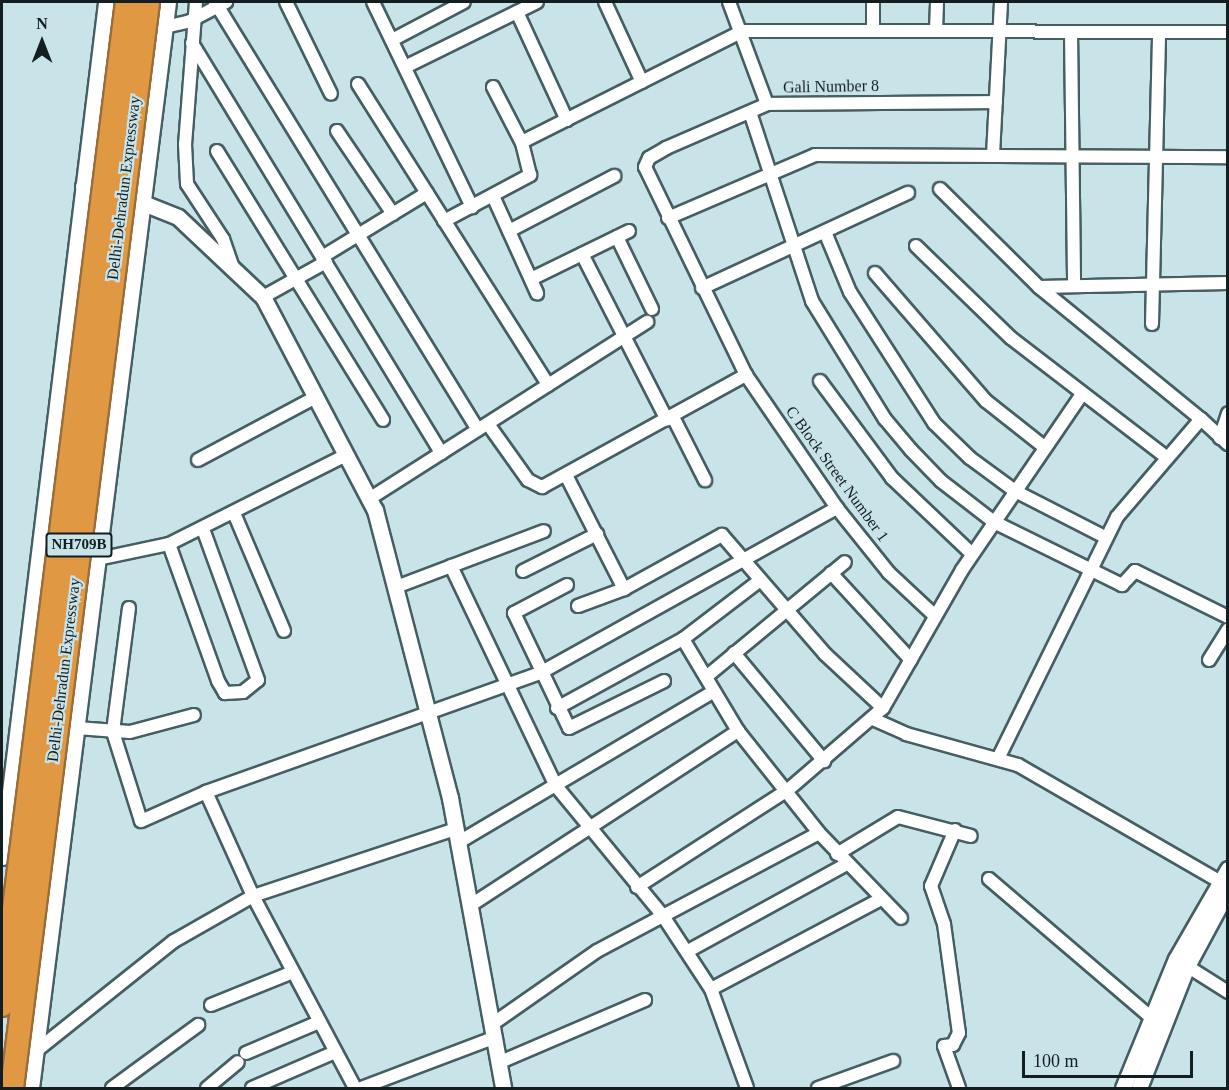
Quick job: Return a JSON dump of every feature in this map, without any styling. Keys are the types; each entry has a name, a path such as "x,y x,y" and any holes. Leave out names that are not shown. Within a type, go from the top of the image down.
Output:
{"highway":[{"name":"Delhi-Dehradun Expressway","path":"2,1005 127,2"},
{"name":"Delhi-Dehradun Expressway","path":"12,1089 148,2"}],"street":[{"path":"2,857 106,2"},
{"path":"31,1089 77,728 102,559 143,201 171,26 168,2"},
{"path":"196,2 192,20 187,184 223,239 233,268"},
{"path":"286,2 331,94"},
{"path":"373,2 472,207"},
{"path":"392,40 464,2"},
{"path":"405,67 537,2"},
{"path":"605,2 642,82"},
{"path":"729,2 743,31 767,104"},
{"path":"873,2 873,31"},
{"path":"936,31 937,2"},
{"path":"993,156 1001,2"},
{"path":"171,26 192,20 219,3 358,235 483,427 535,485 567,477 746,375"},
{"path":"517,12 567,120"},
{"path":"522,142 743,31 1227,32"},
{"path":"1071,32 1074,286"},
{"path":"1152,324 1156,284 1159,32"},
{"path":"192,43 441,453"},
{"path":"358,84 548,385"},
{"path":"444,221 493,196 532,172 522,142 493,87"},
{"name":"Gali Number 8","path":"646,163 690,136 767,104 996,102"},
{"path":"750,112 792,248 825,328 885,419 941,481 994,522 1089,571 1122,585 1135,571 1227,617"},
{"path":"337,131 393,214"},
{"path":"217,151 383,420"},
{"path":"668,218 767,172 815,155 1227,157"},
{"name":"C Block Street Number 1","path":"646,163 668,218 746,375 837,508 889,573 934,615"},
{"path":"509,231 614,176"},
{"path":"83,186 143,201 178,217 263,297 369,499 396,587 429,713 457,836 503,1089"},
{"path":"940,189 1039,287 1201,419 1224,441"},
{"path":"263,297 298,280 358,235 427,193"},
{"path":"702,288 908,194"},
{"path":"493,196 537,293"},
{"path":"531,279 628,231"},
{"path":"825,232 850,292 934,423 970,458 1015,490 1105,537"},
{"path":"616,237 652,309"},
{"path":"916,246 1011,338 1166,458"},
{"path":"582,254 622,338 705,480"},
{"path":"875,273 986,401 1043,446"},
{"path":"1039,287 1227,283"},
{"path":"369,499 648,322"},
{"path":"820,381 892,478 972,554"},
{"path":"637,886 789,789 873,719 883,708 934,615 972,554 1043,446 1082,394"},
{"path":"198,460 316,397"},
{"path":"1224,441 1227,413"},
{"path":"999,757 1105,537 1131,497 1201,419"},
{"path":"102,559 123,557 169,544 203,529 346,455"},
{"path":"567,477 624,589"},
{"path":"129,608 106,732 141,821 206,792 540,673 837,508"},
{"path":"234,513 284,631"},
{"path":"169,544 218,681 225,693 243,692 258,680 203,529"},
{"path":"396,587 543,531"},
{"path":"524,571 597,534"},
{"path":"578,606 624,589 716,535 727,538 785,609 883,708"},
{"path":"706,677 785,609 845,562"},
{"path":"451,566 556,786 663,916 711,989 747,1089"},
{"path":"831,573 911,660"},
{"path":"557,708 684,639 759,580"},
{"path":"567,585 514,612 557,708 573,729 664,681"},
{"path":"1209,660 1227,630"},
{"path":"684,639 713,692 738,731 789,789 819,833 837,854 879,900 901,918"},
{"path":"734,652 824,761"},
{"path":"36,1051 174,941 253,896 457,836 556,786 713,692"},
{"path":"77,728 106,732 194,715"},
{"path":"873,719 922,739 999,757 1225,881 1152,1018 1123,1089"},
{"path":"471,905 588,826 738,731"},
{"path":"206,792 253,896 355,1089"},
{"path":"837,854 898,817 971,836"},
{"path":"955,830 931,886 944,924 959,1033 953,1046 944,1046 959,1089"},
{"path":"361,1089 492,1031 597,951 819,833"},
{"path":"688,951 847,864"},
{"path":"989,879 1152,1018"},
{"path":"711,989 879,900"},
{"path":"1181,963 1227,992"},
{"path":"1139,1089 1181,963"},
{"path":"211,1005 293,972"},
{"path":"498,1063 645,1000"},
{"path":"207,1089 242,1058 319,1022"},
{"path":"112,1089 198,1025"},
{"path":"256,1086 335,1052"},
{"path":"818,1089 893,1061"}]}
